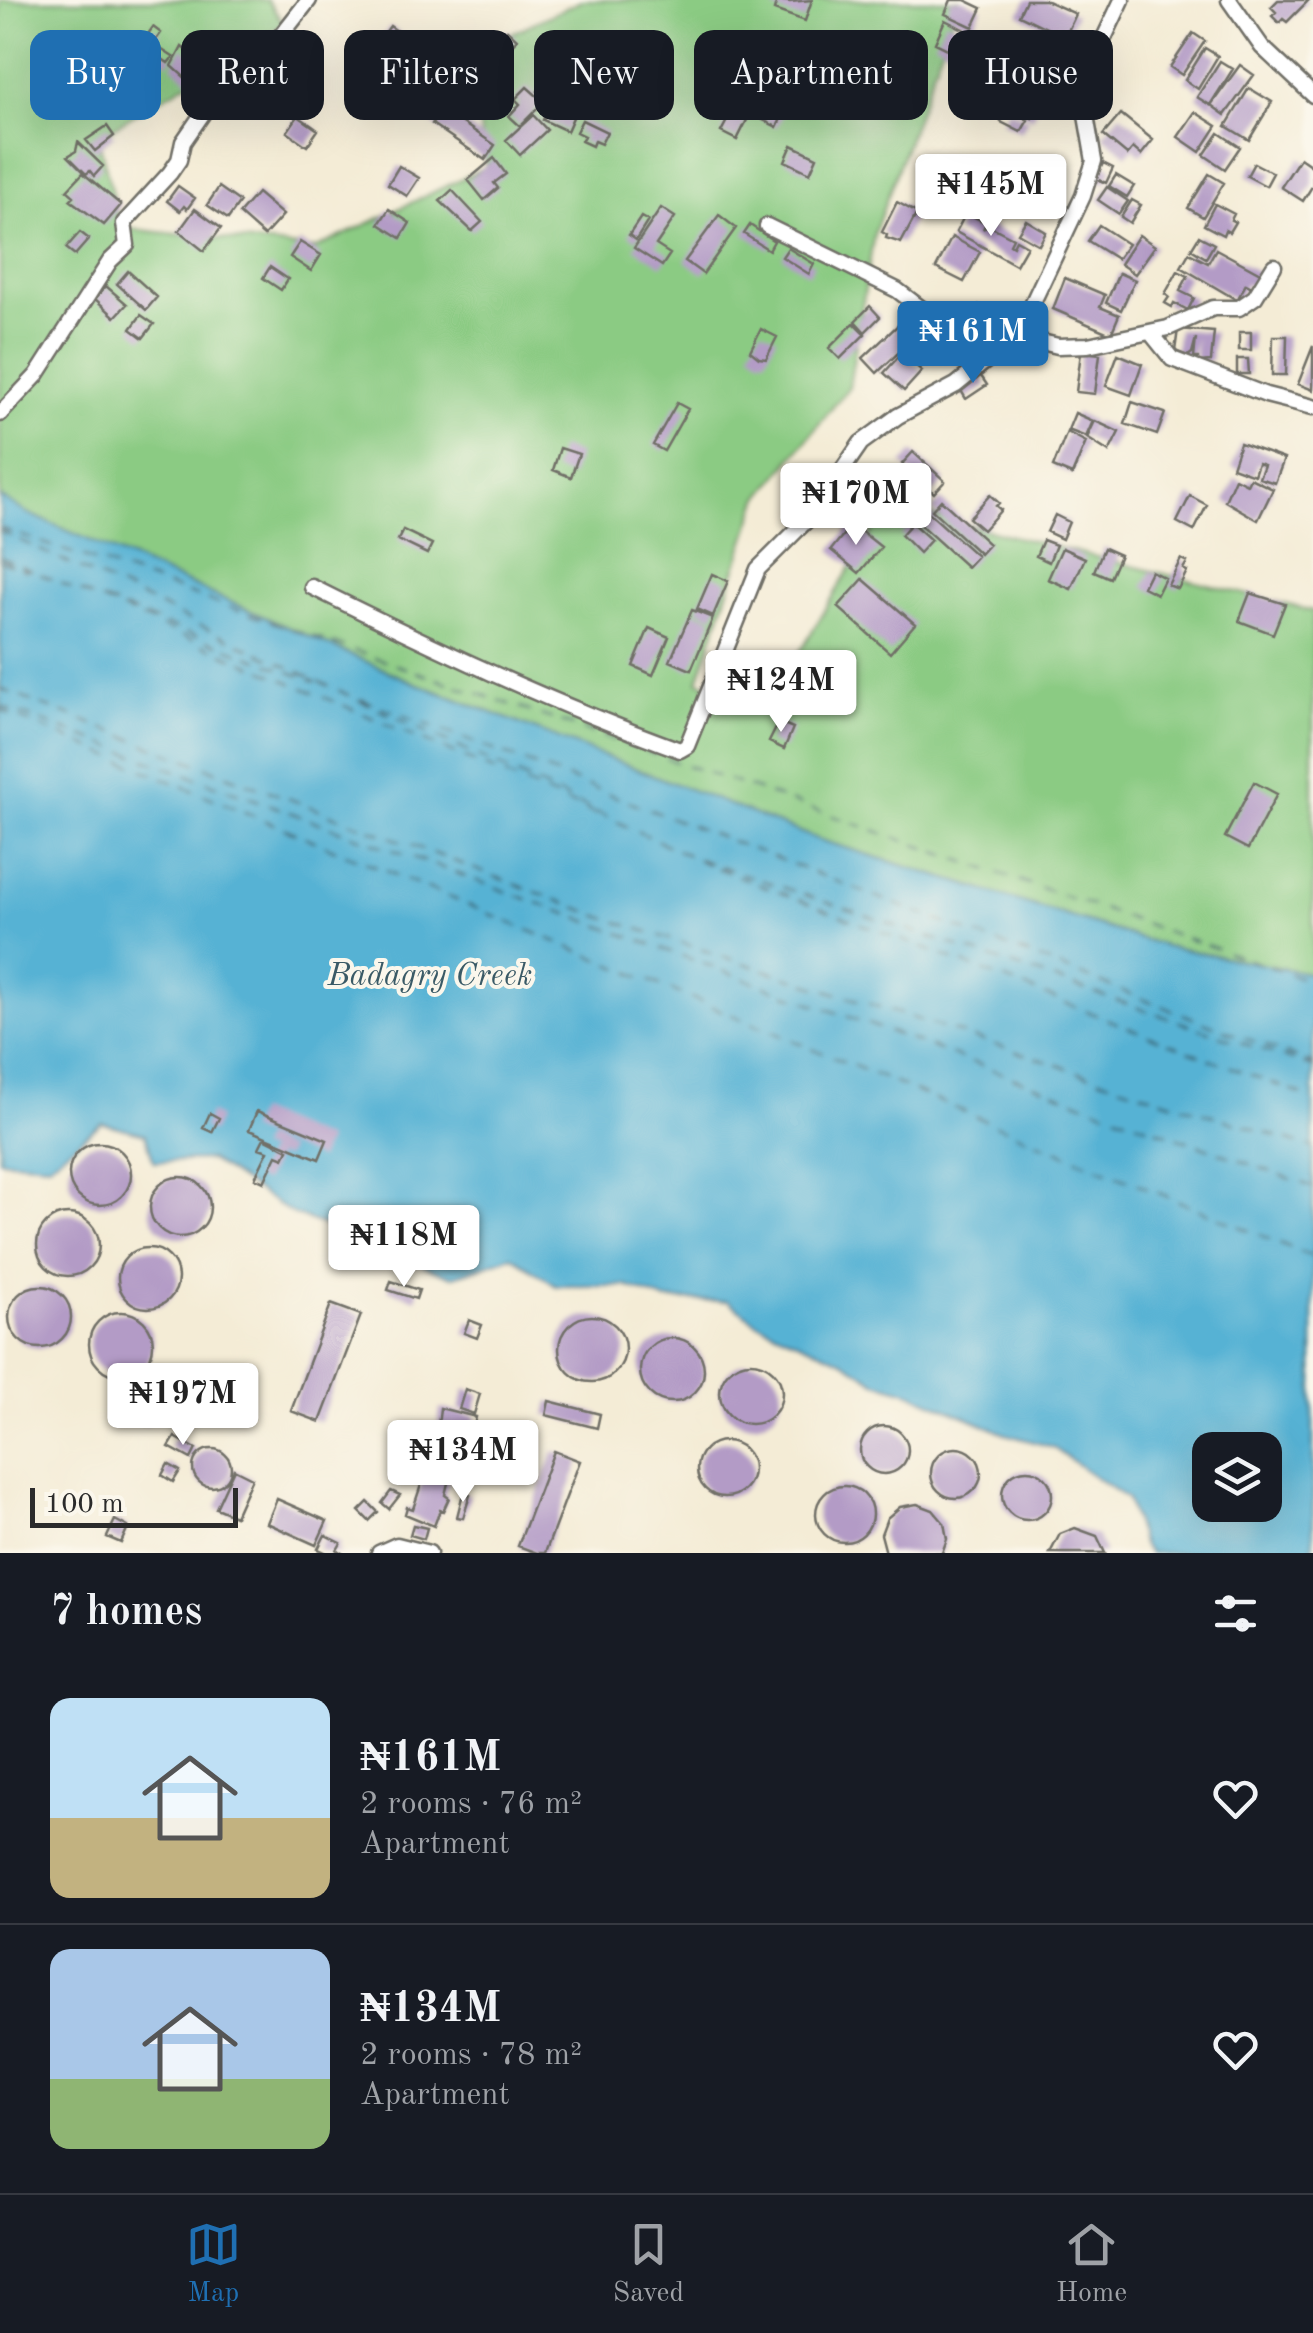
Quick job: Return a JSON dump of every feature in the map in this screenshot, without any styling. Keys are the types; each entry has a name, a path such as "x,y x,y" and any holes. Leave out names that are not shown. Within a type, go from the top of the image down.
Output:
{"street":[{"path":"0,414 37,375 98,285 110,260 128,245 124,224 170,173 196,122 237,74 264,57 309,0"},
{"path":"312,587 595,720 680,750 691,739 758,569 810,517 862,442 898,416 956,385 1017,336 1083,196 1094,160 1081,87 1122,0"},
{"path":"1229,0 1262,47 1313,95"},
{"path":"767,226 897,290 988,358"},
{"path":"1017,336 1058,346 1088,345 1168,328 1213,308 1240,308 1255,297 1274,266"},
{"path":"1151,332 1172,359 1266,395 1313,407"},
{"path":"379,1553 398,1545 428,1553"}],"green space":[{"path":"0,0 267,0 284,24 274,30 181,30 181,87 161,99 161,30 30,30 30,120 126,120 98,137 121,228 315,249 486,167 479,120 514,120 514,32 583,0 959,0 928,85 928,30 694,30 694,120 915,120 874,234 849,387 759,499 698,681 767,707 888,505 1313,611 1313,974 1165,946 820,840 415,683 27,513 0,497"}],"water":[{"name":"Badagry Creek","path":"0,497 27,513 415,683 820,840 1165,946 1313,974 1313,1553 1149,1553 1143,1547 1127,1499 1052,1447 1005,1434 904,1390 876,1382 843,1361 757,1323 728,1301 665,1300 626,1286 556,1286 512,1256 452,1277 291,1213 210,1160 154,1162 145,1134 102,1123 49,1164 0,1160"}],"building":[{"path":"777,0 812,0 805,21 774,10"},
{"path":"951,0 965,0 982,8 973,27 945,14"},
{"path":"1026,0 1045,0 1076,14 1068,30 1050,30 1019,15"},
{"path":"1278,0 1309,0 1287,22 1283,19 1279,23 1272,16 1276,12 1271,7"},
{"path":"945,20 965,30 948,30 948,49 935,43"},
{"path":"1193,33 1205,41 1182,75 1170,67"},
{"path":"1205,48 1218,56 1198,89 1185,80"},
{"path":"161,49 173,57 168,63 161,58"},
{"path":"181,49 181,74 172,66"},
{"path":"1220,61 1233,69 1210,105 1197,97"},
{"path":"1240,65 1254,75 1225,115 1211,105"},
{"path":"527,87 534,93 534,112 520,126 513,120 514,111 520,104 515,99"},
{"path":"1249,88 1272,102 1249,140 1226,126"},
{"path":"1195,112 1217,126 1200,152 1178,137"},
{"path":"1121,114 1153,140 1141,155 1133,148 1127,155 1103,135"},
{"path":"533,115 547,130 520,155 506,140"},
{"path":"295,120 304,120 318,130 307,146 287,132"},
{"path":"435,120 458,120 495,145 485,160 432,124"},
{"path":"543,120 572,120 567,131"},
{"path":"582,120 607,132 601,144 594,141 592,146 581,141 584,136 576,132"},
{"path":"727,120 747,120 737,140 721,132"},
{"path":"1002,120 1028,120 1021,132"},
{"path":"107,126 114,136 95,151 86,140"},
{"path":"1219,133 1240,147 1225,169 1204,155"},
{"path":"78,142 103,166 94,176 90,171 86,174 68,156 76,151"},
{"path":"792,145 817,157 810,173 785,161"},
{"path":"494,158 506,174 494,183 498,188 484,200 468,180"},
{"path":"1300,158 1313,167 1313,185 1303,201 1281,187"},
{"path":"1103,163 1113,168 1106,183 1096,179"},
{"path":"1254,163 1273,173 1266,186 1247,176"},
{"path":"399,166 419,178 407,196 388,184"},
{"path":"83,173 121,205 104,225 70,200 74,196 67,190"},
{"path":"1209,174 1224,183 1203,217 1188,208"},
{"path":"1116,175 1134,186 1127,197 1109,186"},
{"path":"178,186 195,198 187,209 184,206 180,211 167,201"},
{"path":"219,187 240,202 228,219 207,205"},
{"path":"1107,187 1128,201 1119,214 1098,200"},
{"path":"452,190 482,222 472,231 440,201"},
{"path":"257,193 283,215 264,236 239,214"},
{"path":"1132,200 1141,205 1130,223 1121,217"},
{"path":"897,202 917,213 901,243 886,238 882,232"},
{"path":"1215,204 1234,214 1231,220 1235,222 1223,235 1204,225"},
{"path":"661,208 675,217 656,245 670,254 662,266 634,248"},
{"path":"195,209 221,228 204,251 179,231"},
{"path":"389,209 410,223 401,238 379,224"},
{"path":"966,213 986,223 983,229 988,225 1013,238 1013,246 1016,240 1027,246 1016,265 956,232"},
{"path":"719,215 736,228 703,274 685,261"},
{"path":"641,217 648,221 636,240 629,235"},
{"path":"1026,220 1046,232 1039,245 1018,233"},
{"path":"750,225 774,241 769,250 744,234"},
{"path":"1099,225 1128,244 1117,259 1088,241"},
{"path":"80,232 89,239 75,255 66,248"},
{"path":"1139,235 1155,246 1135,274 1120,264"},
{"path":"1199,236 1214,244 1206,258 1191,249"},
{"path":"952,237 980,252 964,282 936,268"},
{"path":"300,242 321,255 311,271 290,257"},
{"path":"788,248 814,264 809,274 782,257"},
{"path":"1216,249 1262,274 1254,288 1246,284 1237,300 1181,267 1189,253 1208,263"},
{"path":"270,267 288,279 281,290 263,278"},
{"path":"128,271 157,297 146,310 117,284"},
{"path":"1178,271 1188,276 1180,291 1194,298 1188,310 1165,303 1169,297 1165,294"},
{"path":"1119,273 1135,280 1121,310 1106,303"},
{"path":"1065,278 1105,295 1100,307 1119,315 1111,334 1053,309"},
{"path":"106,286 127,304 115,317 95,299"},
{"path":"979,305 995,315 987,327 971,317"},
{"path":"870,306 880,317 865,332 855,321"},
{"path":"141,315 154,324 143,338 131,329"},
{"path":"854,323 865,334 840,359 829,348"},
{"path":"899,324 913,339 877,373 863,358"},
{"path":"761,329 777,337 766,359 750,351"},
{"path":"1178,329 1214,332 1211,361 1198,362 1194,358 1196,338 1188,356 1175,351"},
{"path":"1239,332 1251,332 1251,350 1239,350"},
{"path":"1273,336 1287,336 1286,375 1272,375"},
{"path":"1313,346 1313,390 1298,384"},
{"path":"1081,352 1100,354 1095,394 1076,392"},
{"path":"902,353 922,371 904,391 884,373"},
{"path":"1118,354 1142,364 1131,395 1106,386"},
{"path":"1237,359 1248,359 1249,374 1237,374"},
{"path":"979,373 987,385 966,399 959,387"},
{"path":"1132,402 1165,413 1157,435 1125,424"},
{"path":"677,403 688,409 664,451 653,445"},
{"path":"1075,413 1093,421 1086,437 1068,430"},
{"path":"1095,421 1119,432 1109,452 1087,438"},
{"path":"1067,432 1086,442 1072,475 1053,467"},
{"path":"1240,443 1284,459 1275,483 1259,478 1264,465 1258,463 1254,475 1232,467"},
{"path":"560,448 579,454 571,477 553,470"},
{"path":"913,452 945,481 934,493 902,464"},
{"path":"1235,478 1247,484 1250,478 1273,489 1258,520 1225,501"},
{"path":"990,495 1001,510 983,530 969,518"},
{"path":"1190,496 1207,505 1194,531 1177,522"},
{"path":"941,500 989,544 980,554 932,510"},
{"path":"927,511 977,556 967,567 917,522"},
{"path":"1055,515 1069,522 1062,539 1047,532"},
{"path":"912,523 931,540 919,553 901,535"},
{"path":"852,524 881,547 859,573 831,550"},
{"path":"403,530 432,544 427,554 398,540"},
{"path":"1043,540 1056,545 1049,562 1036,556"},
{"path":"1062,548 1085,558 1071,589 1048,579"},
{"path":"1104,548 1120,555 1110,578 1094,571"},
{"path":"1181,559 1187,562 1183,569 1187,571 1178,589 1168,585"},
{"path":"1151,571 1165,578 1157,594 1143,587"},
{"path":"712,574 728,581 713,616 697,609"},
{"path":"863,579 915,624 890,653 838,607"},
{"path":"1250,593 1285,604 1273,634 1239,621"},
{"path":"692,610 713,618 691,670 670,661"},
{"path":"649,628 669,637 653,675 633,666"},
{"path":"732,650 762,664 748,695 726,689 718,682"},
{"path":"779,722 793,728 784,749 769,742"},
{"path":"1254,782 1277,794 1248,849 1225,837"},
{"path":"257,1111 327,1140 319,1159 249,1130"},
{"path":"210,1113 219,1118 212,1132 203,1128"},
{"path":"264,1138 288,1150 284,1158 277,1155 264,1182 255,1178 268,1151 259,1148"},
{"path":"100,1143 122,1152 131,1174 122,1196 100,1205 78,1196 69,1174 78,1152"},
{"path":"180,1177 201,1186 210,1207 201,1228 180,1237 159,1228 150,1207 159,1186"},
{"path":"68,1214 90,1223 99,1245 90,1267 68,1276 46,1267 37,1245 46,1223"},
{"path":"148,1248 169,1257 178,1278 169,1299 148,1308 127,1299 118,1278 127,1257"},
{"path":"391,1281 419,1290 416,1299 388,1290"},
{"path":"40,1286 62,1295 71,1317 62,1339 40,1348 18,1339 9,1317 18,1295"},
{"path":"331,1304 361,1315 320,1422 291,1411"},
{"path":"121,1312 144,1321 153,1344 144,1367 121,1376 98,1367 89,1344 98,1321"},
{"path":"592,1316 616,1325 625,1349 616,1373 592,1382 568,1373 559,1349 568,1325"},
{"path":"469,1320 482,1325 477,1338 464,1333"},
{"path":"672,1338 695,1347 704,1370 695,1393 672,1402 649,1393 640,1370 649,1347"},
{"path":"751,1362 773,1371 782,1393 773,1415 751,1424 729,1415 720,1393 729,1371"},
{"path":"158,1364 172,1367 147,1426 136,1421"},
{"path":"465,1389 480,1394 474,1414 459,1409"},
{"path":"549,1401 600,1414 597,1428 546,1415"},
{"path":"440,1408 476,1417 472,1434 438,1426"},
{"path":"884,1426 901,1433 908,1450 901,1467 884,1474 867,1467 860,1450 867,1433"},
{"path":"436,1434 443,1437 437,1460 429,1458"},
{"path":"175,1437 196,1449 191,1459 169,1447"},
{"path":"725,1441 745,1449 753,1469 745,1489 725,1497 705,1489 697,1469 705,1449"},
{"path":"956,1448 974,1455 981,1473 974,1491 956,1498 938,1491 931,1473 938,1455"},
{"path":"212,1449 225,1455 231,1468 225,1481 212,1487 199,1481 193,1468 199,1455"},
{"path":"554,1451 580,1461 545,1553 537,1553 518,1546"},
{"path":"168,1464 180,1471 173,1482 162,1475"},
{"path":"427,1467 450,1475 445,1495 449,1498 434,1526 405,1514 407,1507 413,1509"},
{"path":"234,1469 252,1478 235,1516 216,1508"},
{"path":"1027,1470 1044,1478 1052,1495 1044,1512 1027,1520 1010,1512 1002,1495 1010,1478"},
{"path":"844,1486 864,1494 872,1514 864,1534 844,1542 824,1534 816,1514 824,1494"},
{"path":"391,1491 400,1495 389,1509 382,1503"},
{"path":"463,1493 470,1495 463,1518 457,1517"},
{"path":"277,1499 327,1521 316,1545 267,1523"},
{"path":"368,1502 378,1512 369,1521 359,1511"},
{"path":"917,1504 933,1510 944,1523 947,1539 942,1553 886,1553 881,1534 887,1518 900,1507"},
{"path":"115,1520 128,1527 121,1543 107,1537"},
{"path":"413,1525 427,1528 424,1539 410,1535"},
{"path":"1075,1528 1097,1536 1105,1553 1050,1553 1060,1534"},
{"path":"325,1535 341,1543 337,1550 342,1553 318,1549"}],"ferry route":[{"path":"0,528 1313,982"},
{"path":"0,531 709,865 1313,1099"},
{"path":"0,557 604,818"},
{"path":"0,561 27,571"},
{"path":"104,601 316,682"},
{"path":"0,689 599,916 1313,1148"},
{"path":"361,699 1313,1064"},
{"path":"0,706 1313,1187"},
{"path":"0,710 1313,1257"},
{"path":"699,859 1313,1067"}]}
